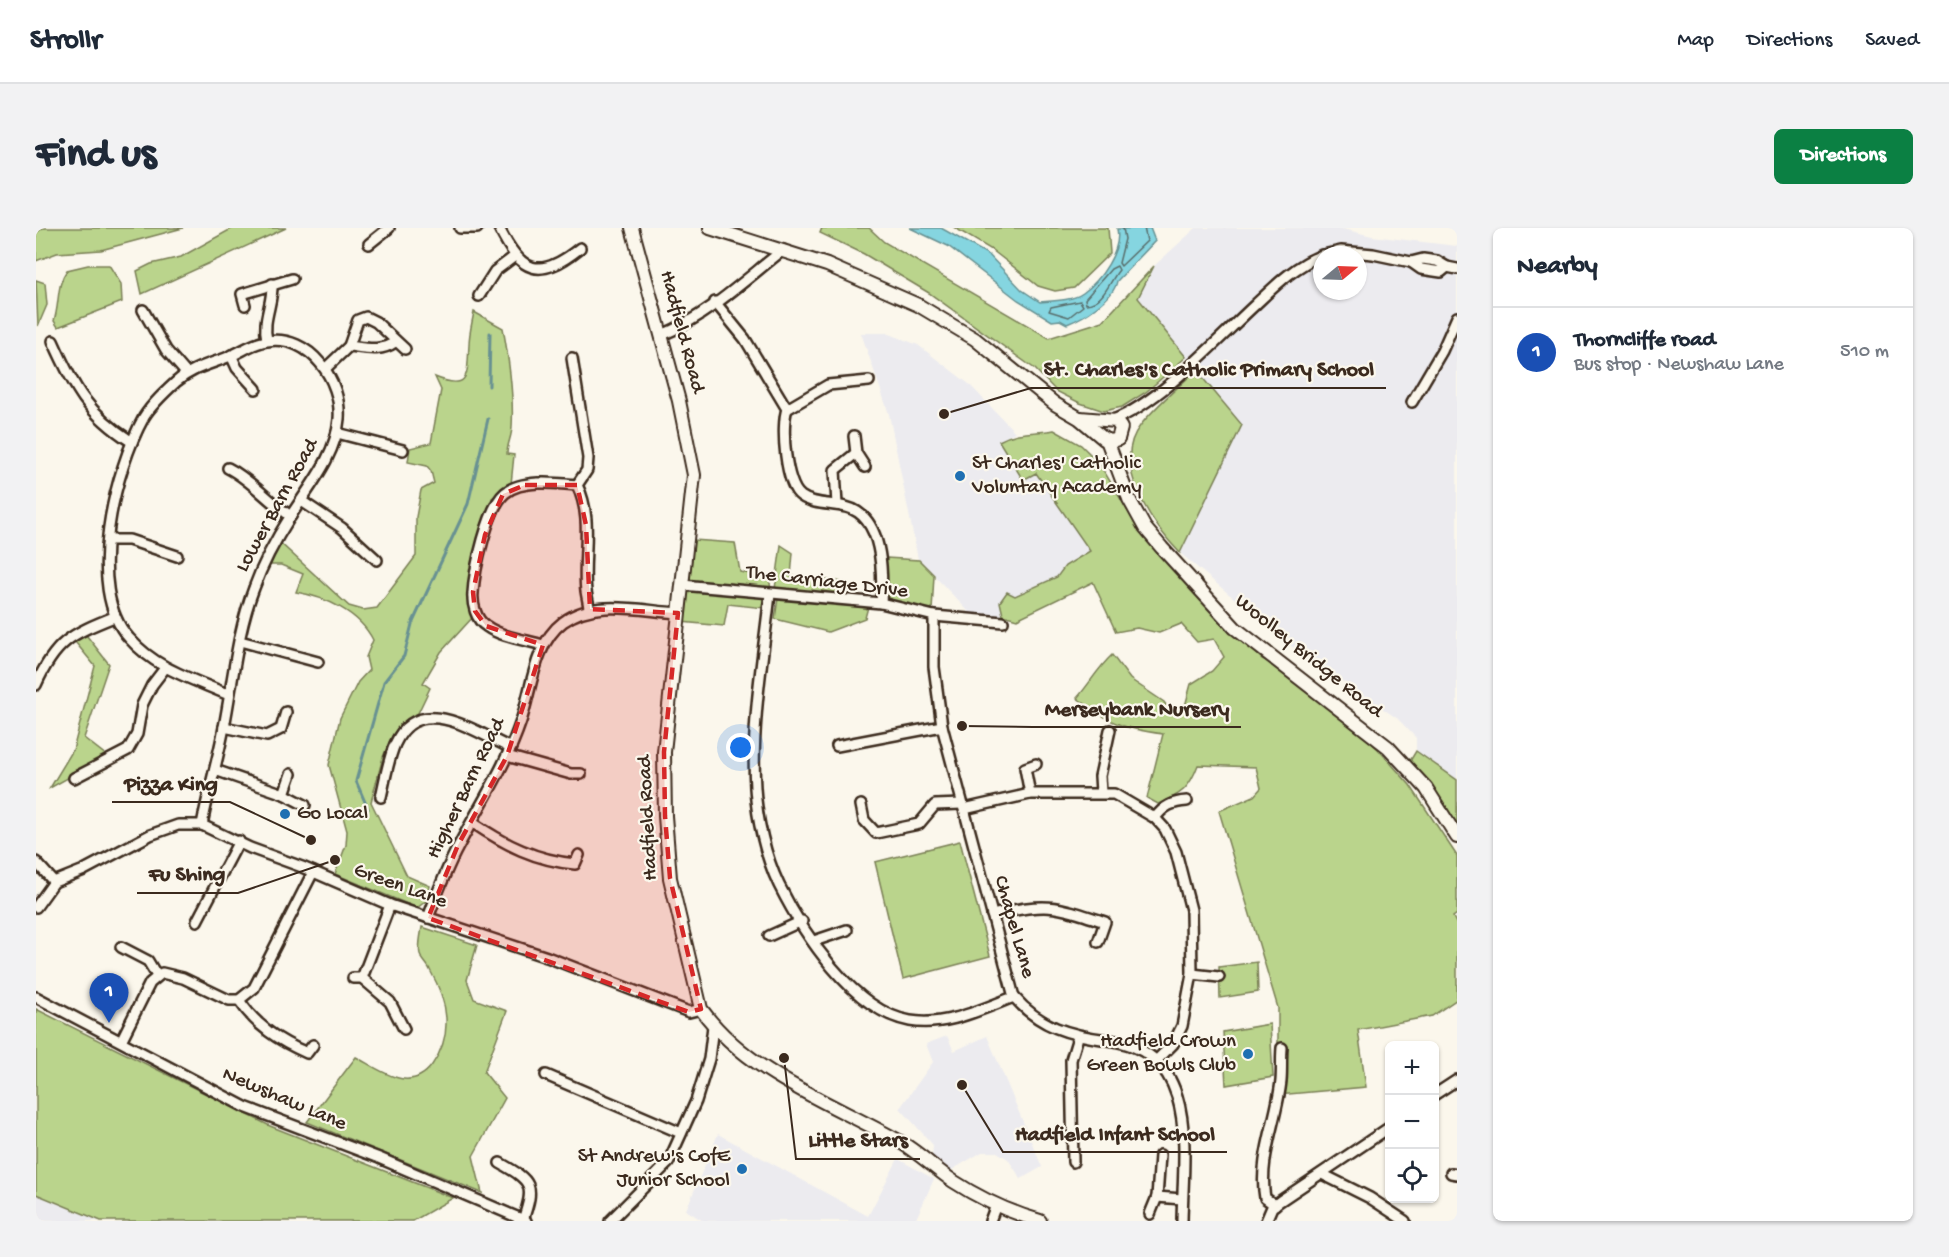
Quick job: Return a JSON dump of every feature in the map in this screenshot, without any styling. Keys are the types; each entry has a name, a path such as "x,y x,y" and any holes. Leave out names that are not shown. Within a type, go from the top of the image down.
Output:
{"street":[{"path":"369,244 389,228"},
{"path":"460,228 477,228"},
{"path":"499,228 515,256 524,265 536,270 549,268 562,262 580,248"},
{"name":"Hadfield Road","path":"632,228 662,335 689,444 694,475 663,752 670,878 701,1009 713,1026 767,1069 899,1141 954,1181 996,1205 1037,1221"},
{"path":"710,228 827,265 918,305 975,339 1055,404 1112,437"},
{"path":"662,335 715,302 783,250"},
{"path":"1367,253 1411,262 1437,261 1447,267 1457,269"},
{"path":"479,296 495,271 515,256"},
{"path":"1112,437 1133,412 1292,270 1313,260"},
{"path":"245,304 242,294 292,279"},
{"path":"267,340 264,328 273,294 272,284"},
{"path":"715,302 745,339 787,409"},
{"path":"143,310 166,350 186,373"},
{"path":"229,695 165,668 128,638 114,617 106,565 120,478 132,442 151,409 186,373 267,340 296,346 326,368 350,346 358,320 366,317 376,322 405,349"},
{"path":"1412,402 1442,351 1457,317"},
{"path":"53,341 80,395 95,415 132,442"},
{"path":"350,346 375,349 389,347 395,342"},
{"path":"231,356 237,368 256,389"},
{"path":"572,358 588,458 587,470 577,485"},
{"name":"Lower Barn Road","path":"202,825 240,641 253,590 266,560 291,516 303,502 337,433 340,407 336,385 326,368"},
{"path":"869,381 845,382 825,387 787,409 783,420 792,487 801,497 848,507 862,514 870,525 883,576 880,603"},
{"path":"1109,421 1133,412"},
{"path":"1078,418 1120,424 1112,437"},
{"name":"Woolley Bridge Road","path":"1109,421 1100,429 1112,437 1120,473 1129,499 1145,528 1235,628 1388,747 1426,788 1457,837"},
{"path":"337,433 403,450"},
{"path":"854,436 856,453 865,467"},
{"path":"837,506 835,470 856,453"},
{"path":"228,468 245,477 274,506 291,516"},
{"path":"577,485 583,500 586,525 586,591 589,610"},
{"path":"543,645 486,626 475,611 473,602 475,577 491,517 503,494 525,486 577,485"},
{"path":"303,502 342,528 377,560"},
{"path":"109,540 129,540 177,556"},
{"name":"The Carriage Drive","path":"682,585 880,603 934,616 1003,622"},
{"path":"770,594 754,747 755,791 767,852 779,884 838,975 862,999 885,1014 909,1021 942,1021 954,1019 1014,997"},
{"name":"Higher Barn Road","path":"428,918 458,845 473,822 509,752 528,700 543,645 564,621 589,610 606,608 678,613"},
{"name":"Chapel Lane","path":"934,616 934,667 942,726 1014,997 1032,1015 1049,1026 1078,1037 1133,1045 1157,1060 1173,1080 1180,1103 1183,1152 1182,1221"},
{"path":"36,685 57,648 71,637 114,617"},
{"path":"240,641 318,662"},
{"path":"74,778 128,750 137,734 142,705 152,685 165,668"},
{"path":"224,727 267,736 281,729 286,712"},
{"path":"381,797 395,744 403,730 421,718 430,716 447,719 509,752 571,774 581,774"},
{"path":"837,746 942,726"},
{"path":"1101,793 1100,776 1110,730"},
{"path":"1030,794 1025,768 1036,764"},
{"path":"215,770 284,794 305,805"},
{"path":"284,794 291,774"},
{"path":"861,805 864,820 876,833 919,824 935,806 963,806 1030,794 1114,794 1129,800 1155,818 1165,829 1176,852 1191,910 1192,974 1182,1026 1173,1044 1157,1060"},
{"path":"1155,818 1163,808 1174,802 1187,801"},
{"path":"473,822 507,845 532,856 575,864 579,855"},
{"name":"Green Lane","path":"54,882 84,870 150,835 178,825 202,825 390,905 536,953 689,1012 701,1009"},
{"path":"197,921 239,841"},
{"path":"36,862 54,882 36,907"},
{"path":"122,1041 150,983 157,976 169,973 213,995 229,1000 239,1000 254,988 313,872"},
{"path":"390,905 358,978 390,1002 404,1029"},
{"path":"993,915 1039,905 1058,906 1105,922 1098,942"},
{"path":"769,936 802,921"},
{"path":"814,941 847,930"},
{"path":"121,947 148,961 157,976"},
{"path":"1192,974 1219,977"},
{"name":"Newshaw Lane","path":"36,997 245,1107 379,1158 524,1220"},
{"path":"239,1000 260,1026 285,1043 307,1053 313,1045"},
{"path":"610,1221 668,1163 696,1101 709,1059 713,1026"},
{"path":"1073,1162 1071,1060 1078,1037"},
{"path":"1273,1206 1265,1198 1264,1188 1268,1141 1281,1082 1282,1048"},
{"path":"546,1075 681,1133"},
{"path":"1439,1092 1457,1080"},
{"path":"1266,1221 1273,1206 1385,1129"},
{"path":"1150,1214 1157,1197 1160,1155"},
{"path":"500,1163 522,1175 529,1183 530,1201 524,1220"},
{"path":"1322,1174 1370,1198 1405,1221"},
{"path":"1157,1197 1182,1199"},
{"path":"990,1221 996,1205"}],"highlighted area":[{"path":"525,485 577,485 586,525 590,609 678,613 664,752 665,816 670,878 701,1009 689,1012 428,918 458,845 507,756 543,645 486,626 475,611 473,592 485,535 503,494"}],"shaded area":[{"path":"1196,228 1339,228 1372,236 1457,246 1457,780 1416,751 1416,738 1398,719 1291,646 1180,553 1241,425 1138,298 1154,266"},
{"name":"St Charles' Catholic Voluntary Academy","path":"861,333 887,333 918,345 969,384 1015,432 999,441 1023,480 1036,472 1090,551 1065,566 1057,577 1000,602 1003,615 972,615 918,559 889,414"},
{"path":"947,1036 954,1051 987,1036 1042,1167 1021,1179 1008,1159 997,1152 982,1152 950,1171 932,1160 933,1145 900,1108 933,1062 926,1044"},
{"name":"St Andrew's CofE Junior School","path":"718,1134 868,1216 898,1159 934,1179 915,1221 703,1221 686,1210"},
{"path":"36,1194 101,1221 36,1221"}],"green space":[{"path":"43,228 183,228 101,250 57,253 36,261 36,233"},
{"path":"233,228 286,228 142,294 137,271 151,264 181,257"},
{"path":"822,228 869,228 884,242 1049,338 1103,321 1154,266 1138,298 1186,357 1146,392 1122,407 1104,411 1080,403 1056,391 1035,369 929,293 864,254 820,233"},
{"path":"955,228 1108,228 1110,253 1074,288 1055,291 1038,286 992,250"},
{"path":"88,265 109,265 121,284 122,302 58,327 54,321 64,276 67,270"},
{"path":"36,280 45,283 47,305 38,326"},
{"path":"474,312 503,328 512,402 512,430 507,454 514,455 511,484 492,498 478,545 468,591 473,617 441,652 423,683 430,688 418,713 399,727 392,736 383,757 371,802 407,876 430,886 426,901 417,908 335,874 346,845 347,831 329,765 340,718 358,682 369,670 366,657 373,640 359,621 340,607 296,592 303,574 281,565 264,565 278,541 349,606 363,610 377,608 416,556 416,517 421,490 434,483 427,466 408,462 410,448 431,443 441,390 435,377 455,382 465,377"},
{"path":"1196,370 1242,425 1180,553 1148,511 1132,476 1130,458 1132,441 1146,418"},
{"path":"1054,430 1081,445 1099,463 1143,536 1196,587 1228,626 1262,659 1307,682 1378,749 1410,785 1457,856 1457,914 1453,917 1457,925 1457,999 1432,1016 1358,1030 1366,1087 1278,1095 1278,1008 1219,811 1254,796 1261,788 1256,767 1198,765 1184,790 1158,804 1147,798 1163,734 1136,730 1117,724 1077,698 1112,655 1130,679 1164,702 1172,714 1184,710 1191,684 1212,671 1224,657 1214,639 1197,642 1181,624 1159,633 1137,628 1116,632 1093,582 1017,619 1003,615 1000,602 1007,592 1015,596 1057,577 1065,566 1090,551 1036,473 1023,480 999,441 1019,434"},
{"path":"693,540 735,543 740,572 769,577 771,590 688,580"},
{"path":"781,545 793,553 791,576 843,582 843,596 775,589"},
{"path":"886,558 919,560 934,575 932,611 886,600"},
{"path":"687,589 765,598 764,608 728,604 724,626 681,622"},
{"path":"778,598 868,607 865,618 828,632 775,619"},
{"path":"83,631 109,664 84,738 107,756 50,788 73,750 95,666 71,637"},
{"path":"1416,751 1457,780 1457,831 1410,761"},
{"path":"960,841 990,956 903,979 875,862"},
{"path":"422,927 477,945 467,980 474,999 507,1011 484,1072 505,1098 473,1156 482,1193 307,1122 356,1057 385,1073 405,1079 423,1074 432,1065 444,1042 446,1018 441,994 420,954"},
{"path":"1257,962 1258,992 1220,998 1219,967"},
{"path":"36,1009 270,1126 453,1198 413,1221 101,1221 36,1194"},
{"name":"Hadfield Crown Green Bowls Club","path":"1270,1024 1273,1077 1226,1085 1223,1032"}],"water":[{"path":"910,228 941,228 989,255 1022,290 1040,302 1073,298 1090,288 1103,273 1113,255 1118,237 1117,229 1150,228 1155,241 1117,281 1115,288 1104,301 1089,313 1067,324 1060,320 1052,321 1018,300 948,246"}],"waterway":[{"path":"489,386 490,333"},
{"path":"368,809 356,781 384,682 404,656 412,624 468,504 488,419"}],"place":[{"name":"St. Charles's Catholic Primary School","path":"944,414"},
{"name":"St Charles' Catholic Voluntary Academy","path":"960,476"},
{"name":"Merseybank Nursery","path":"962,726"},
{"name":"Go Local","path":"285,814"},
{"name":"Pizza King","path":"311,840"},
{"name":"Fu Shing","path":"335,860"},
{"name":"Thorncliffe road","path":"109,1023"},
{"name":"Hadfield Crown Green Bowls Club","path":"1248,1054"},
{"name":"Little Stars","path":"784,1058"},
{"name":"Hadfield Infant School","path":"962,1085"},
{"name":"St Andrew's CofE Junior School","path":"742,1169"}]}
